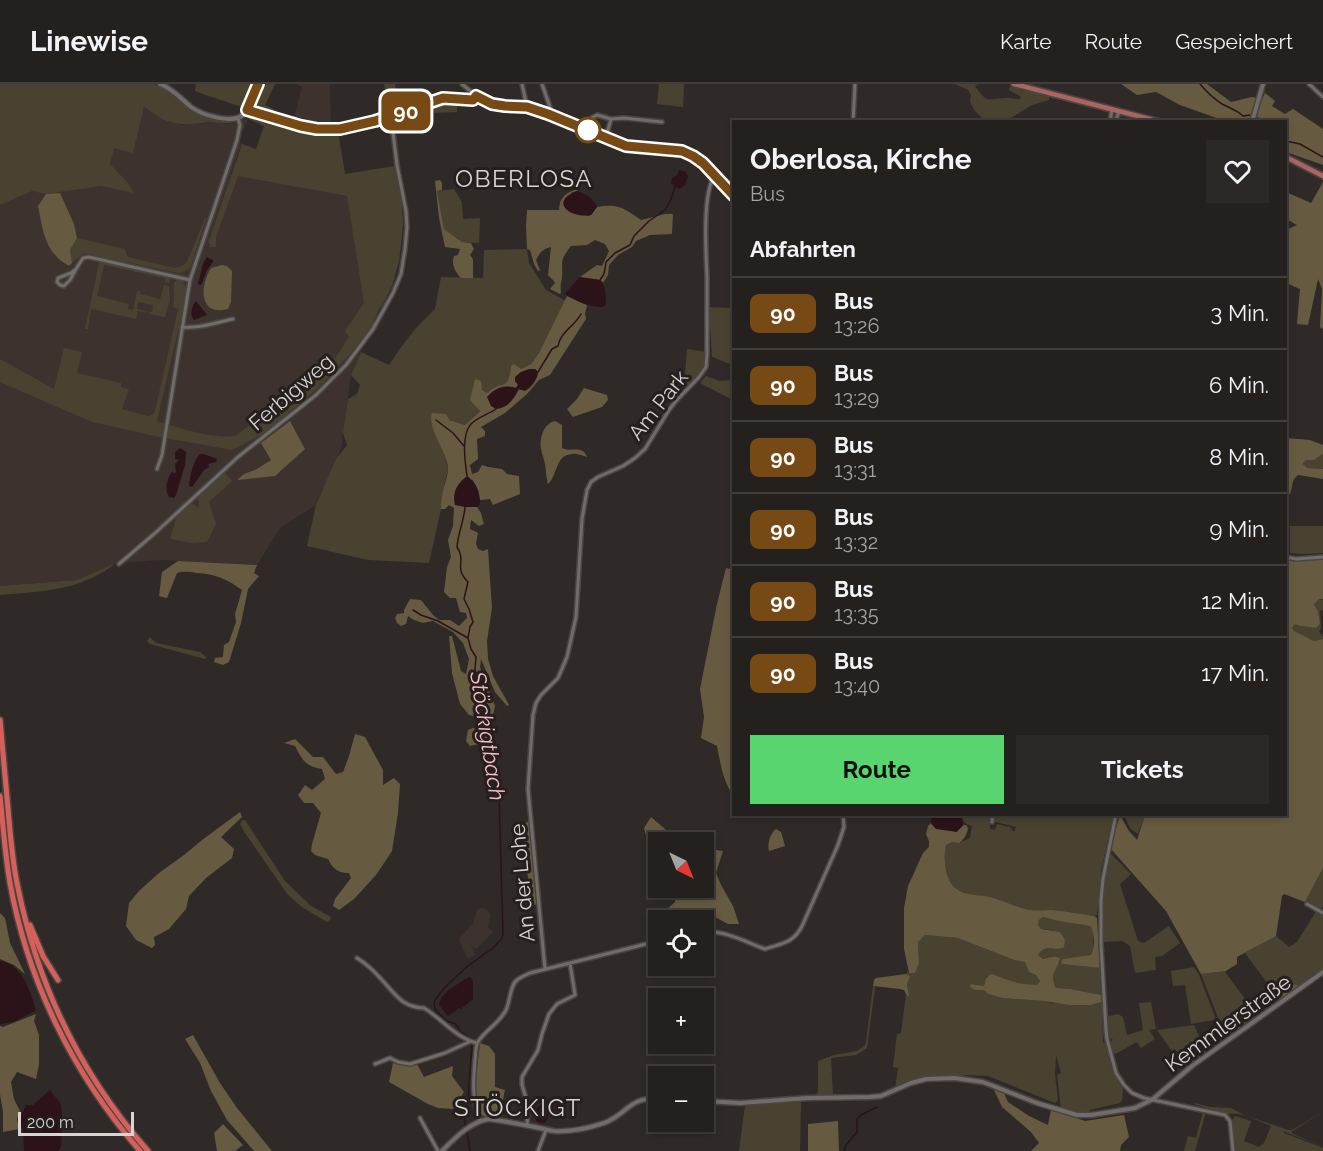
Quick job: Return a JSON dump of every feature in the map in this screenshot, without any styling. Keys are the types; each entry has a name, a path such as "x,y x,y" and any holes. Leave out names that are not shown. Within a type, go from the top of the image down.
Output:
{"highway":[{"path":"0,720 17,887 45,982 58,1014 93,1078 148,1151"},
{"path":"0,796 10,883 22,935 39,985 67,1048 107,1110 140,1151"},
{"path":"17,887 22,894 30,927 49,968 58,980"}],"main road":[{"path":"1014,84 1154,120"},
{"path":"1287,158 1323,176"}],"street":[{"path":"160,84 175,92 192,108 230,119 238,118 247,110 258,84"},
{"path":"462,84 476,96 492,104 527,107 626,146 682,151 703,163 732,194"},
{"path":"522,84 527,107"},
{"path":"542,84 550,106 548,114"},
{"path":"854,120 855,84"},
{"path":"1253,120 1263,84"},
{"path":"1310,84 1323,97"},
{"path":"247,110 301,126 340,129 391,116 443,98 473,100 476,96"},
{"path":"393,127 399,120 420,106"},
{"path":"1110,120 1112,109"},
{"path":"1116,120 1120,111"},
{"path":"584,129 588,120 597,115 611,119 662,122"},
{"name":"Ferbigweg","path":"119,564 238,457 316,395 346,365 373,328 401,274 407,227 391,116"},
{"path":"157,469 162,455 190,280 237,140 240,125 238,118"},
{"path":"606,138 611,119"},
{"name":"Am Park","path":"582,519 586,490 591,482 623,466 645,449 669,410 699,378 706,367 706,216 710,187 715,175"},
{"path":"75,269 58,278 57,282 64,286 83,258 89,257 190,280"},
{"path":"182,327 199,327 233,319"},
{"name":"An der Lohe","path":"545,969 528,789 533,715 536,703 558,678 567,657 576,617 582,519"},
{"path":"1287,557 1296,559 1323,557"},
{"path":"714,932 765,949 793,939 803,924 838,844 844,827 843,816"},
{"path":"992,822 993,816"},
{"path":"1116,816 1103,879 1101,922 1107,1039 1116,1073 1124,1086 1137,1096 1225,1115 1230,1122 1233,1151"},
{"path":"1307,904 1323,913"},
{"path":"480,1120 472,1088 477,1043 500,1020 507,1008 515,982 530,973 648,943"},
{"path":"357,958 370,968 400,1000 414,1007 423,1007 452,1030 477,1043"},
{"path":"527,1126 528,1105 522,1077 538,1050 549,1014 557,1004 574,995 570,963"},
{"name":"Kemmlerstraße","path":"714,1102 740,1103 808,1098 870,1098 881,1096 911,1083 940,1077 977,1080 1037,1103 1077,1115 1135,1108 1152,1099 1192,1066 1323,972"},
{"path":"375,1064 390,1058 410,1064 445,1053 470,1041"},
{"path":"420,1118 440,1151 480,1120 489,1119 546,1130 565,1131 605,1122 637,1101 648,1099"},
{"path":"538,1151 546,1130"}],"shaded area":[{"path":"0,84 144,106 154,114 182,125 209,122 228,124 248,119 231,174 347,196 403,225 399,261 392,286 379,309 351,375 341,449 316,505 280,528 257,565 161,560 116,563 77,580 0,586"},
{"path":"0,84 154,84 174,94 190,110 232,122 177,124 162,119 144,106 133,153 114,148 110,164 134,193 101,186 46,194 32,191 0,205"},
{"path":"196,84 253,84 242,107 195,91"},
{"path":"266,84 276,84 265,105 274,109 272,116 257,109 258,100"},
{"path":"296,84 330,84 331,127 316,127 293,121 302,87"},
{"path":"384,84 395,84 400,110 389,114"},
{"path":"659,84 684,84 683,107 657,104"},
{"path":"955,84 978,84 975,86 982,96 988,99 1021,99 1009,90 1012,86 1049,97 1049,100 1032,105 1008,120 984,120 970,102 971,95 968,90"},
{"path":"1121,84 1207,84 1231,102 1252,97 1262,99 1265,93 1275,101 1272,106 1285,114 1293,109 1323,129 1323,165 1287,152 1287,120 1222,120 1180,105 1156,92 1137,95"},
{"path":"457,101 457,112 432,113 431,105"},
{"path":"254,114 305,129 338,131 345,174 395,166 402,204 403,225 399,261 392,286 372,326 319,387 268,431 232,450 92,422 0,382 0,359 54,389 64,348 82,352 77,373 121,383 121,387 129,389 122,409 152,415 155,411 178,309 173,307 174,282 179,279 183,281 186,288 183,309 157,421 185,430 226,437 235,436 300,390 334,360 349,337 345,331 364,303 347,196 238,176 216,237 216,247 210,247 209,241 242,144 256,149 264,126 248,119"},
{"path":"679,170 686,172 688,176 685,185 680,189 671,183"},
{"path":"440,180 442,190 437,191 444,229 462,242 471,243 474,249 470,255 473,259 473,278 461,278 455,271 453,259 458,255 460,249 445,247 435,181"},
{"path":"1323,182 1323,329 1320,327 1322,289 1318,279 1308,325 1297,324 1300,289 1287,283 1287,230 1297,225 1287,220 1287,192 1311,203"},
{"path":"454,189 462,202 463,219 480,218 479,243 462,242 444,229 437,191"},
{"path":"578,189 571,193 587,216 591,215 597,207 610,206 625,210 641,220 673,214 672,234 650,235 636,241 632,247 618,255 609,265 608,275 603,283 600,280 580,277 597,265 602,266 609,251 605,244 595,240 587,245 571,246 562,261 560,294 550,289 555,283 548,275 551,247 537,257 540,270 538,271 530,250 527,249 527,210 559,210 564,196"},
{"path":"577,191 589,197 597,207 591,215 583,216 570,212 563,204 568,195"},
{"path":"60,193 74,224 77,238 70,250 72,263 69,266 61,261 50,248 38,206 46,194"},
{"path":"205,218 191,266 182,272 84,253 72,263 70,250 77,238 125,249 128,257 175,268 182,266 187,262"},
{"path":"527,249 529,263 546,290 566,301 531,364 521,369 511,366 510,374 504,384 487,393 482,390 480,410 465,425 449,420 434,431 442,445 448,468 429,563 368,560 307,546 316,505 336,459 347,445 343,433 348,399 357,394 360,385 351,375 361,352 389,365 417,327 435,309 441,277 483,278 484,250"},
{"path":"207,257 213,262 201,285 198,284"},
{"path":"101,261 169,277 169,283 165,282 165,278 104,265 97,296 129,304 128,309 133,310 137,291 140,291 140,294 160,299 164,285 169,286 170,300 165,317 149,314 152,312 153,305 138,302 137,309 146,311 146,313 138,311 136,319 91,309 88,329 85,329"},
{"path":"222,265 232,271 231,302 228,309 218,310 207,304 204,291 211,268"},
{"path":"580,277 602,282 606,298 606,304 603,307 588,305 566,295 565,293"},
{"path":"567,296 587,305 586,319 550,375 539,380 505,413 481,427 485,431 485,436 477,439 478,459 470,465 472,474 478,472 482,465 502,469 507,474 519,476 520,494 493,505 490,499 480,500 472,479 465,507 477,507 484,524 479,526 471,520 470,529 478,533 476,544 478,549 483,551 488,549 492,608 487,641 488,659 493,676 509,705 507,706 495,692 481,659 480,667 495,706 490,727 495,755 489,760 482,740 479,744 470,746 466,741 468,730 473,728 479,731 485,704 481,696 478,696 473,716 469,715 460,704 452,673 449,636 452,636 461,671 466,674 469,659 463,643 453,632 433,621 423,623 408,616 406,624 401,626 395,618 397,614 404,613 410,599 421,600 439,620 450,620 459,626 467,618 466,613 460,612 456,598 450,598 444,592 447,567 451,557 448,540 453,526 454,508 449,505 441,509 448,467 432,426 432,413 446,414 449,420 465,425 480,411 470,400 475,379 481,381 482,390 487,393 506,382 511,366 514,364 521,369 531,364 539,353","holes":["529,369 535,369 538,372 537,377 529,388 517,391 511,386 516,388"]},
{"path":"196,301 207,315 194,320 192,310"},
{"path":"709,307 732,308 732,365 712,357"},
{"path":"687,349 706,352 700,373 686,389 684,387"},
{"path":"529,369 535,369 538,372 530,387 525,391 519,389 504,407 496,409 491,406 487,397 490,394 504,387 516,388 518,385 515,377"},
{"path":"706,376 719,381 732,379 732,399 700,383"},
{"path":"584,388 607,395 608,400 602,407 573,417 567,409"},
{"path":"290,421 305,449 275,476 237,480 271,460 261,443"},
{"path":"555,421 562,425 562,448 582,451 587,457 578,454 566,455 562,458 548,484 541,440 545,428"},
{"path":"1287,438 1310,440 1323,445 1323,454 1314,460 1306,460 1303,464 1307,468 1323,469 1323,479 1298,475 1293,481 1290,494 1287,494"},
{"path":"180,448 186,452 185,465 174,498 169,497 167,484 172,471 174,474 176,472 175,464 179,460 175,459 175,452"},
{"path":"200,454 217,459 216,462 208,464 209,467 204,470 192,487 189,486 191,473"},
{"path":"1323,454 1323,469 1304,466 1303,462 1306,460 1314,460"},
{"path":"225,473 232,481 209,502 216,524 207,542 191,543 170,539 177,515 191,503 199,506 198,497"},
{"path":"467,476 473,481 478,491 480,504 477,507 455,505 456,489"},
{"path":"1290,526 1323,526 1323,553 1290,553"},
{"path":"1323,559 1323,599 1319,599 1314,605 1318,611 1320,624 1316,628 1295,624 1292,628 1314,641 1323,639 1323,868 1305,902 1284,894 1282,896 1276,936 1237,957 1237,964 1226,971 1201,974 1166,911 1110,848 1120,816 1137,840 1145,816 1287,816 1287,560"},
{"path":"178,561 257,565 254,573 259,576 248,589 229,662 223,665 214,662 215,658 223,657 224,645 229,642 236,622 235,614 242,590 215,576 182,572 177,573 167,598 159,596 162,572"},
{"path":"116,563 89,579 61,588 0,595 0,586 77,580"},
{"path":"726,568 732,570 732,793 724,778 717,746 701,738 704,717 700,689"},
{"path":"1319,599 1323,600 1323,610 1320,611 1321,628 1319,631 1323,639 1314,641 1293,631 1292,628 1295,623 1316,628 1320,624 1318,611 1314,606"},
{"path":"150,637 156,643 200,652 206,657 205,659 150,644 147,641"},
{"path":"355,734 365,737 383,770 383,785 394,778 400,784 398,813 392,851 376,875 354,899 339,910 333,906 335,899 351,878 349,873 336,870 328,859 315,855 311,851 321,813 313,803 304,803 298,795 305,785 312,790 325,779 322,769 308,764 295,746 284,743 295,739 313,757 323,757 336,774 343,772"},
{"path":"240,812 242,817 221,837 234,849 232,858 206,878 189,896 186,909 169,929 154,937 155,945 152,948 136,940 126,926 129,903 159,873"},
{"path":"932,816 961,816 963,825 957,832 936,829 931,823"},
{"path":"962,816 991,816 990,829 995,830 997,824 1010,827 1014,832 1016,827 995,822 995,816 1113,816 1101,871 1097,915 1029,910 995,898 959,891 949,879 945,856 946,845 970,838 972,826"},
{"path":"1124,816 1145,816 1138,834 1130,828"},
{"path":"651,817 668,832 648,832 648,843 644,828"},
{"path":"245,820 285,881 311,906 331,917 330,920 327,922 302,907 288,895 245,833 240,824"},
{"path":"529,821 538,904 531,906 522,825"},
{"path":"931,823 936,829 961,828 963,825 968,828 966,835 959,843 952,842 946,845 945,850 947,874 959,891 995,898 1029,910 1062,911 1097,918 1100,968 1062,964 1061,962 1063,959 1091,955 1094,940 1090,926 1043,917 1039,920 1038,925 1041,929 1060,932 1065,940 1064,947 1047,948 1038,955 1043,959 1054,957 1060,959 1053,976 1056,988 1101,995 1102,1002 1091,1005 1069,1005 1002,998 988,994 984,990 975,990 970,987 971,984 983,986 986,978 992,974 1025,984 1037,985 1040,981 1036,975 1029,972 1025,962 1014,960 958,938 925,935 918,942 919,963 915,973 909,973 904,949 904,908 908,886 923,853 929,847 926,834"},
{"path":"776,829 781,832 785,846 769,851 768,845"},
{"path":"714,850 723,851 716,873 733,906 739,924 728,924 714,917 714,910 666,910 675,902 675,898 714,898"},
{"path":"1109,855 1112,855 1131,874 1120,884 1138,941 1144,943 1169,926 1180,943 1162,956 1155,957 1156,970 1135,973 1130,946 1122,941 1102,942 1104,882"},
{"path":"1323,868 1323,906 1320,910 1309,902 1305,902"},
{"path":"481,908 491,914 488,927 493,932 476,949 471,945 475,955 468,959 459,939 473,923 477,909"},
{"path":"1317,910 1323,915 1323,969 1300,986 1286,985 1273,991 1245,953 1276,936 1289,947 1297,942"},
{"path":"0,913 5,918 10,943 25,974 14,965 0,959"},
{"path":"1043,917 1090,926 1093,930 1093,953 1091,955 1061,962 1100,968 1101,995 1056,988 1053,977 1060,961 1053,956 1043,959 1038,955 1047,948 1063,947 1065,940 1052,930 1041,929 1038,925 1039,920"},
{"path":"925,935 958,938 1014,960 1025,961 1029,972 1036,975 1040,981 1037,985 1028,985 987,976 983,987 975,984 975,990 984,990 988,994 1002,998 1053,1003 1091,1005 1102,1002 1103,1043 1106,1043 1117,1079 1123,1088 1120,1103 1090,1110 1089,1113 1061,1109 1057,1075 1061,1073 1056,1055 1055,1075 1058,1100 1055,1103 988,1076 928,1078 913,1081 895,1089 898,1068 893,1067 897,1034 901,1033 906,995 909,995 907,984 910,977 906,974 919,963 918,942"},
{"path":"0,961 8,963 20,973 36,1010 14,1022 0,1024"},
{"path":"1194,967 1215,1017 1214,1020 1191,1024 1185,985 1173,986 1171,971"},
{"path":"1226,971 1251,1007 1245,1012 1248,1017 1252,1015 1254,1018 1232,1034 1219,1020 1201,974"},
{"path":"906,974 910,977 907,984 909,995 907,996 904,990 873,986 876,978"},
{"path":"470,977 473,981 473,999 448,1016 439,1005 441,998 450,989"},
{"path":"1289,983 1300,986 1279,1000 1273,991"},
{"path":"873,986 875,987 867,1048 856,1055 831,1058 833,1096 816,1096 818,1061 834,1055 857,1051 865,1045"},
{"path":"1151,1002 1156,1029 1149,1030 1155,1039 1141,1048 1137,1042 1115,1054 1110,1042 1113,1040 1109,1040 1107,1033 1107,1018 1118,1014 1123,1017 1127,1035 1143,1030 1139,1003"},
{"path":"36,1014 34,1021 39,1035 39,1064 36,1079 17,1072 11,1082 14,1099 20,1111 17,1119 19,1129 3,1132 0,1094 0,1026 3,1027"},
{"path":"1194,1025 1206,1052 1184,1068 1157,1030"},
{"path":"193,1035 237,1108 272,1151 254,1151 227,1120 211,1091 200,1063 185,1039"},
{"path":"480,1043 489,1046 495,1054 495,1087 505,1090 499,1118 485,1117 477,1104 476,1083"},
{"path":"393,1063 408,1066 417,1064 424,1077 453,1066 452,1076 464,1092 453,1109 438,1108 428,1104 389,1082"},
{"path":"50,1090 61,1104 61,1147 58,1151 24,1151 23,1129 18,1123 26,1105 33,1105"},
{"path":"994,1090 1004,1093 1008,1102 1048,1125 1051,1110 1085,1121 1124,1115 1129,1137 1121,1145 1120,1151 1031,1151 1039,1143 1031,1132 1002,1107"},
{"path":"801,1102 800,1151 739,1151 745,1105"},
{"path":"1194,1104 1231,1108 1244,1115 1227,1114"},
{"path":"538,1106 545,1106 548,1110 545,1123 537,1122 534,1116"},
{"path":"1203,1112 1206,1112 1195,1151 1184,1151 1188,1136 1196,1138"},
{"path":"1323,1112 1291,1132 1323,1147 1283,1131 1323,1148 1323,1151 1236,1151 1232,1129 1235,1116 1251,1121 1244,1141 1259,1147 1264,1143 1271,1126 1244,1115 1292,1130"},
{"path":"838,1121 839,1151 808,1151 808,1124"},
{"path":"223,1124 243,1145 235,1151 217,1151 214,1133"}],"waterway":[{"path":"1200,84 1222,104 1243,116 1250,115"},
{"path":"1287,141 1300,144 1323,157"},
{"name":"Stöckigtbach","path":"600,280 604,274 606,262 615,253 630,245 634,236 649,221 665,210 675,187"},
{"name":"Stöckigtbach","path":"538,372 552,349 558,346 559,341 581,314"},
{"name":"Stöckigtbach","path":"467,476 464,449 468,429 471,424 496,409"},
{"name":"Stöckigtbach","path":"436,420 453,433 464,446"},
{"name":"Stöckigtbach","path":"465,507 457,547 461,557 461,572 468,582 464,599 473,622 468,638 476,657 477,679 486,700 485,712 488,717 485,719 482,731 499,795 503,934 493,948 469,965 446,986 435,1000 436,1011 447,1021 456,1024 468,1037"},
{"path":"413,610 468,638"},
{"name":"Stöckigtbach","path":"466,1128 463,1113 468,1102 472,1044"},
{"path":"844,1151 857,1132 857,1119 877,1107"},
{"name":"Stöckigtbach","path":"467,1132 470,1151"}],"bus line":[{"name":"90","path":"258,84 247,110 317,129 340,129 364,124 443,98 473,100 476,96 492,104 527,107 626,146 682,151 703,163 732,194"}],"district":[{"name":"OBERLOSA","path":"524,178"},
{"name":"STÖCKIGT","path":"518,1107"}]}
